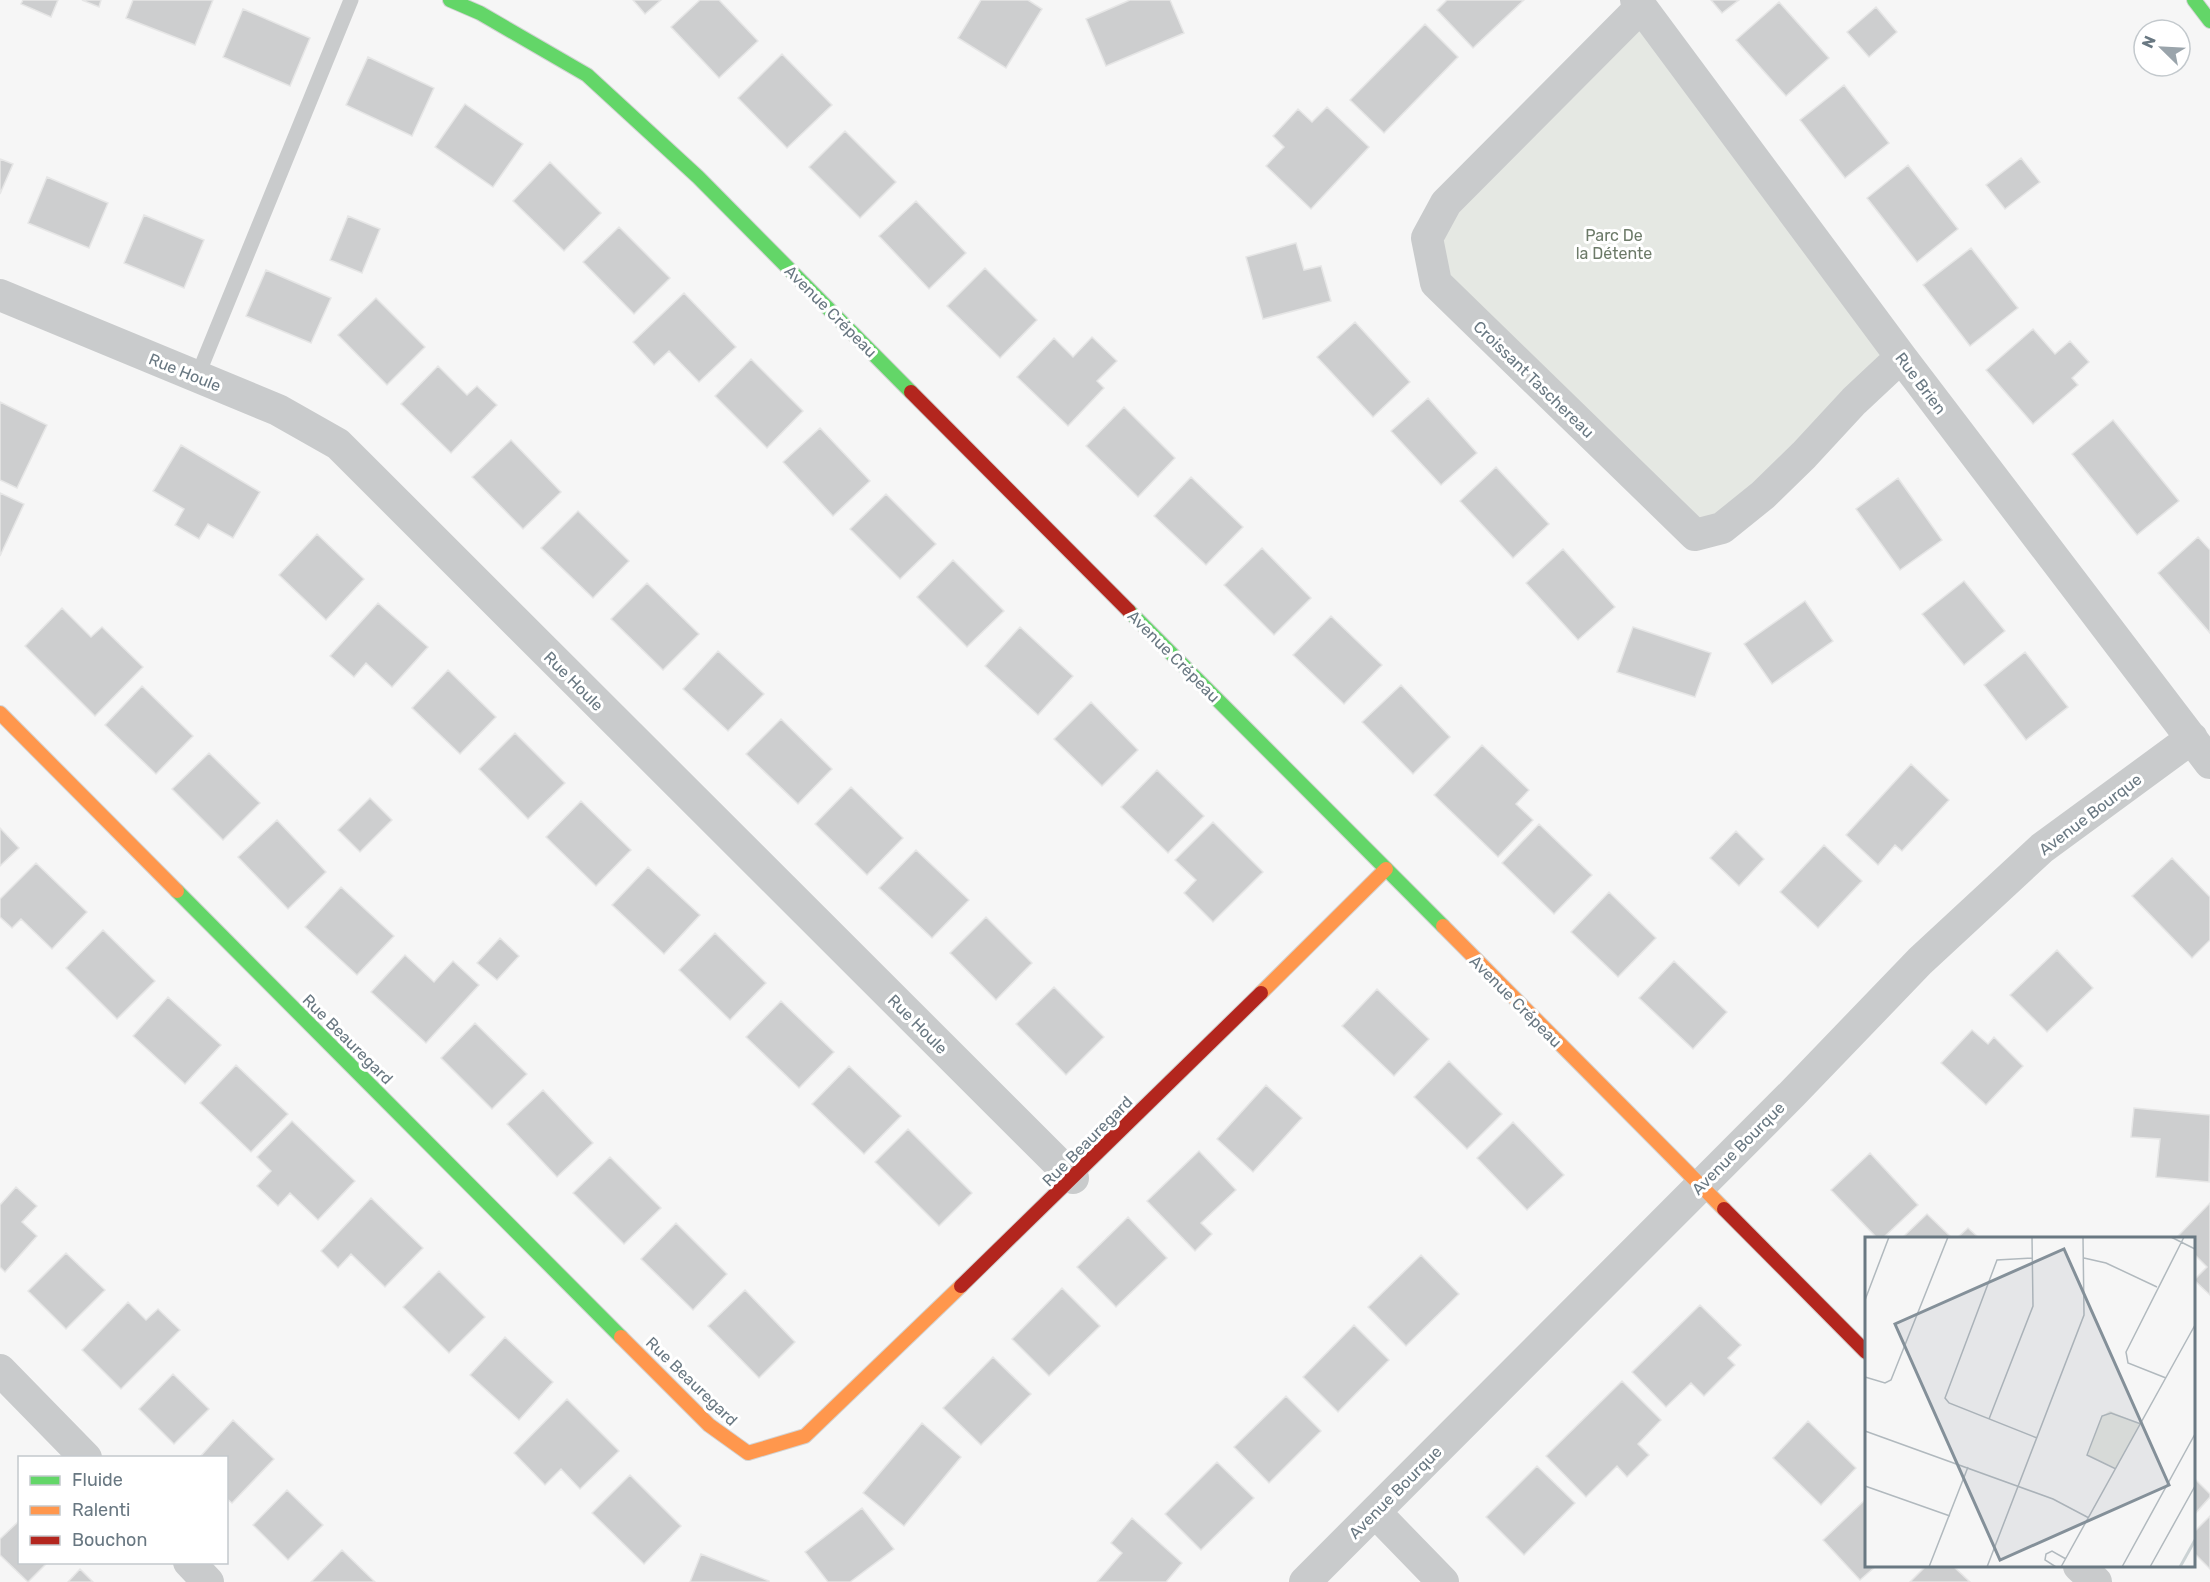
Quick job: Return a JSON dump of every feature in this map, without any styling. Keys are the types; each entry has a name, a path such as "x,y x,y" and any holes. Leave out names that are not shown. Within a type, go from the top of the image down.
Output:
{"main road":[{"name":"Avenue Crépeau","path":"450,0 480,13 587,75 689,169 1865,1351"},
{"path":"2194,0 2210,21"},
{"name":"Rue Beauregard","path":"0,713 709,1425 748,1453 805,1436 1072,1178 1386,869"}],"street":[{"name":"Croissant Taschereau","path":"1639,4 1446,203 1427,238 1436,283 1695,535 1722,528 1763,495 1854,401 1901,357"},
{"name":"Rue Brien","path":"1639,4 1901,357 2201,751"},
{"name":"Rue Houle","path":"0,295 278,410 338,444 1072,1178"},
{"name":"Avenue Bourque","path":"1305,1582 1701,1185 1920,961 2042,848 2201,751"},
{"path":"0,1370 84,1456"},
{"path":"1375,1512 1443,1582"},
{"path":"190,1564 208,1582"},
{"path":"2080,1567 2096,1582"}],"lane":[{"path":"197,377 351,0"}],"green space":[{"name":"Parc De la Détente","path":"1633,15 1895,357 1725,516 1698,531 1436,283 1428,208"}],"building":[{"path":"23,0 58,0 51,17 21,4"},
{"path":"82,0 101,0 99,7"},
{"path":"133,0 213,0 195,45 126,18"},
{"path":"633,0 661,0 645,14"},
{"path":"700,0 719,0 758,41 719,78 671,27"},
{"path":"981,0 1028,0 1042,9 1006,68 958,38"},
{"path":"1130,0 1170,0 1184,33 1106,66 1086,19"},
{"path":"1447,0 1524,0 1473,48 1437,10"},
{"path":"1711,0 1739,0 1722,13"},
{"path":"1779,2 1829,58 1786,96 1736,40"},
{"path":"1876,7 1897,32 1869,57 1847,32"},
{"path":"243,9 310,38 290,86 223,57"},
{"path":"1425,24 1458,57 1384,133 1350,100"},
{"path":"782,54 832,105 787,148 738,98"},
{"path":"368,57 434,88 412,136 346,105"},
{"path":"1844,85 1889,143 1845,178 1800,120"},
{"path":"465,104 523,144 493,187 435,147"},
{"path":"1327,107 1369,147 1311,209 1266,166 1284,147 1273,136 1298,109 1312,122"},
{"path":"845,131 896,182 860,218 809,167"},
{"path":"2021,158 2040,182 2005,209 1986,185"},
{"path":"0,159 13,164 0,194"},
{"path":"550,162 601,213 564,251 513,201"},
{"path":"1908,165 1958,229 1917,262 1867,198"},
{"path":"47,177 108,203 89,248 28,223"},
{"path":"916,201 966,253 929,289 879,236"},
{"path":"144,215 204,240 184,288 124,263"},
{"path":"348,216 380,229 362,273 330,260"},
{"path":"619,227 670,278 634,314 583,262"},
{"path":"1296,243 1304,270 1321,266 1331,301 1263,319 1246,257"},
{"path":"1971,248 2018,308 1970,346 1923,285"},
{"path":"985,268 1037,320 1000,358 947,306"},
{"path":"266,270 331,298 311,343 246,316"},
{"path":"684,293 736,347 699,382 669,351 654,365 633,342"},
{"path":"376,298 425,347 387,385 338,335"},
{"path":"1355,322 1410,382 1373,417 1317,357"},
{"path":"2033,329 2055,354 2070,341 2089,362 2072,378 2078,385 2033,424 1986,370"},
{"path":"1092,337 1117,361 1097,381 1104,388 1068,426 1017,377 1054,338 1073,357"},
{"path":"751,359 803,411 767,448 715,396"},
{"path":"438,366 467,395 477,386 497,405 451,453 401,404"},
{"path":"1428,398 1477,453 1441,485 1391,431"},
{"path":"0,402 47,425 17,488 0,480"},
{"path":"1124,407 1175,458 1138,497 1086,446"},
{"path":"2113,420 2179,501 2137,535 2072,454"},
{"path":"820,428 870,481 833,516 783,462"},
{"path":"511,440 561,492 523,529 472,477"},
{"path":"181,445 260,492 233,538 208,524 199,539 175,525 184,509 153,491"},
{"path":"1496,467 1549,524 1513,558 1460,501"},
{"path":"1191,477 1243,527 1206,565 1154,516"},
{"path":"1898,478 1942,540 1900,570 1856,509"},
{"path":"0,493 24,504 0,556"},
{"path":"886,494 936,544 900,579 850,529"},
{"path":"578,511 629,561 593,598 541,548"},
{"path":"317,534 364,579 326,620 279,575"},
{"path":"2198,537 2210,550 2210,633 2158,573"},
{"path":"1262,548 1311,598 1274,635 1224,585"},
{"path":"1563,549 1615,607 1578,640 1526,583"},
{"path":"953,560 1004,611 967,647 917,597"},
{"path":"1964,581 2005,631 1964,665 1922,614"},
{"path":"647,583 699,634 663,670 611,619"},
{"path":"1805,601 1833,641 1772,684 1744,644"},
{"path":"378,603 428,647 392,687 366,663 354,677 330,656"},
{"path":"62,608 91,637 102,627 143,667 95,716 25,646"},
{"path":"1331,616 1382,665 1344,704 1293,655"},
{"path":"1020,627 1073,676 1038,715 985,666"},
{"path":"1633,627 1711,653 1695,697 1617,672"},
{"path":"718,651 764,694 728,731 683,689"},
{"path":"2025,652 2068,707 2026,740 1984,685"},
{"path":"448,670 496,717 460,754 412,708"},
{"path":"1401,685 1450,737 1413,774 1362,722"},
{"path":"142,686 193,736 156,774 105,725"},
{"path":"1091,702 1138,750 1102,786 1054,739"},
{"path":"781,719 832,769 798,804 746,754"},
{"path":"515,733 565,783 528,819 479,769"},
{"path":"1482,745 1529,790 1516,804 1533,820 1498,857 1434,795"},
{"path":"209,753 260,803 223,840 172,789"},
{"path":"1911,764 1949,800 1902,851 1895,845 1878,865 1846,835"},
{"path":"1157,770 1204,816 1168,853 1121,807"},
{"path":"851,787 903,838 867,875 815,824"},
{"path":"370,798 392,820 360,852 338,830"},
{"path":"581,801 631,850 596,886 546,837"},
{"path":"277,820 326,872 288,909 238,857"},
{"path":"1213,822 1263,872 1213,922 1184,893 1196,880 1175,860"},
{"path":"1539,824 1592,875 1554,914 1502,863"},
{"path":"0,828 19,848 0,866"},
{"path":"1736,831 1764,859 1739,886 1710,858"},
{"path":"1824,845 1862,881 1818,928 1780,892"},
{"path":"916,850 969,900 932,938 879,888"},
{"path":"2172,858 2210,897 2210,940 2192,958 2132,896"},
{"path":"36,863 87,912 52,949 21,919 12,928 0,917 0,899"},
{"path":"648,867 700,915 664,954 612,905"},
{"path":"341,887 394,936 357,975 305,927"},
{"path":"1609,892 1656,938 1618,977 1571,932"},
{"path":"986,917 1032,963 996,1000 950,953"},
{"path":"103,930 155,981 117,1019 66,968"},
{"path":"715,933 766,983 730,1020 679,970"},
{"path":"500,938 519,956 497,980 477,963"},
{"path":"2057,950 2093,988 2047,1032 2010,995"},
{"path":"405,955 434,982 453,961 479,985 426,1043 371,992"},
{"path":"1674,961 1727,1012 1693,1049 1639,998"},
{"path":"1054,987 1104,1037 1066,1075 1016,1024"},
{"path":"1377,989 1429,1039 1394,1076 1342,1026"},
{"path":"168,997 221,1045 185,1084 133,1036"},
{"path":"781,1001 834,1052 799,1088 746,1037"},
{"path":"475,1023 527,1074 492,1109 441,1058"},
{"path":"1972,1030 1988,1044 1994,1037 2023,1066 1986,1105 1941,1063"},
{"path":"1449,1061 1502,1114 1467,1149 1414,1097"},
{"path":"236,1065 288,1114 251,1152 200,1103"},
{"path":"849,1066 901,1116 864,1154 812,1104"},
{"path":"1266,1085 1302,1118 1253,1172 1217,1139"},
{"path":"543,1090 593,1143 557,1177 507,1124"},
{"path":"2134,1108 2210,1115 2209,1182 2156,1177 2160,1139 2131,1137"},
{"path":"292,1121 355,1181 318,1220 290,1193 278,1206 257,1186 271,1171 257,1157"},
{"path":"1513,1122 1564,1175 1527,1210 1477,1158"},
{"path":"908,1129 972,1193 939,1226 875,1162"},
{"path":"1199,1151 1236,1190 1201,1223 1212,1234 1195,1251 1147,1201"},
{"path":"1870,1153 1918,1205 1884,1237 1876,1237 1831,1190"},
{"path":"610,1157 661,1208 624,1244 573,1193"},
{"path":"16,1187 37,1206 22,1222 37,1236 5,1272 0,1267 0,1205"},
{"path":"371,1198 423,1248 385,1287 351,1254 338,1268 321,1251"},
{"path":"2210,1203 2210,1295 2195,1281 2207,1267 2195,1255 2195,1237 2177,1237"},
{"path":"1927,1214 1951,1237 1903,1237"},
{"path":"1128,1217 1167,1258 1116,1307 1077,1267"},
{"path":"676,1223 727,1274 693,1310 641,1259"},
{"path":"1968,1228 1978,1237 1958,1237"},
{"path":"66,1253 105,1290 66,1329 28,1291"},
{"path":"1421,1255 1459,1294 1406,1346 1368,1307"},
{"path":"439,1271 485,1317 449,1353 403,1307"},
{"path":"1062,1288 1100,1326 1049,1376 1012,1339"},
{"path":"745,1290 795,1342 759,1378 708,1326"},
{"path":"128,1302 146,1320 158,1309 180,1330 121,1389 82,1350"},
{"path":"1700,1305 1741,1345 1728,1358 1735,1365 1704,1396 1691,1383 1666,1407 1632,1372"},
{"path":"1354,1325 1389,1360 1338,1412 1303,1377"},
{"path":"505,1337 553,1382 519,1420 470,1375"},
{"path":"993,1357 1031,1394 981,1445 943,1408"},
{"path":"173,1374 209,1409 174,1444 139,1409"},
{"path":"1622,1381 1661,1420 1638,1444 1649,1455 1627,1477 1617,1466 1586,1497 1546,1456"},
{"path":"1286,1396 1321,1431 1269,1483 1234,1447"},
{"path":"567,1399 619,1451 580,1489 561,1469 545,1485 514,1453"},
{"path":"233,1420 274,1459 232,1503 228,1500 228,1456 201,1456"},
{"path":"1808,1421 1856,1468 1821,1505 1773,1458"},
{"path":"922,1423 961,1457 904,1526 863,1493"},
{"path":"1217,1462 1254,1498 1201,1550 1165,1514"},
{"path":"1537,1466 1575,1503 1524,1555 1486,1517"},
{"path":"630,1475 681,1526 644,1564 592,1513"},
{"path":"2195,1479 2210,1494 2210,1497 2195,1514"},
{"path":"287,1490 323,1525 288,1560 253,1525"},
{"path":"1865,1500 1865,1567 1875,1567 1860,1580 1823,1540"},
{"path":"862,1508 894,1549 850,1582 828,1582 805,1552"},
{"path":"2210,1516 2210,1569 2195,1554 2195,1531"},
{"path":"1132,1518 1182,1563 1166,1582 1097,1582 1122,1553 1111,1543"},
{"path":"18,1522 18,1564 46,1564 28,1582 0,1555 0,1539"},
{"path":"342,1550 375,1582 311,1582"},
{"path":"701,1554 769,1581 769,1582 690,1582"},
{"path":"1925,1567 1954,1567 1970,1582 1910,1582"},
{"path":"80,1569 93,1582 68,1582"}],"traffic: fast":[{"path":"450,0 480,13 587,75 698,177 911,392"},
{"path":"2194,0 2210,21"},
{"path":"1129,611 1443,926"},
{"path":"177,891 621,1337"}],"traffic: slow":[{"path":"0,713 177,891"},
{"path":"1261,993 1386,869"},
{"path":"1443,926 1724,1209"},
{"path":"621,1337 709,1425 748,1453 805,1436 961,1286"}],"traffic: jam":[{"path":"911,392 1129,611"},
{"path":"961,1286 1261,993"},
{"path":"1724,1209 1865,1351"}]}
